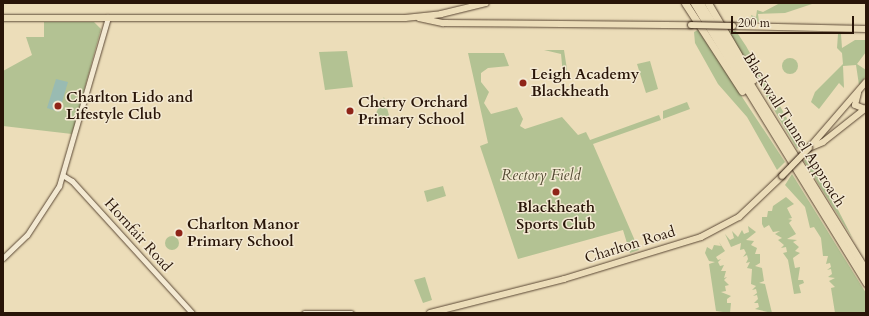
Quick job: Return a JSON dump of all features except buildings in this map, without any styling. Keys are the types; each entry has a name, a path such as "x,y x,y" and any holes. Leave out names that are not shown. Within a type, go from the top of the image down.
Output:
{"highway":[{"path":"685,3 727,70 761,117"},
{"path":"694,3 761,117"},
{"name":"Blackwall Tunnel Approach","path":"700,3 866,271"},
{"path":"708,3 744,61 768,113"},
{"name":"Blackwall Tunnel Approach","path":"761,117 866,283"}],"main road":[{"path":"418,18 444,14 486,3"},
{"path":"444,14 448,22"},
{"path":"3,18 418,18 448,22 687,24 866,29"},
{"name":"Charlton Road","path":"430,313 564,279 700,236 739,217 809,148 866,82"},
{"path":"860,90 855,104 866,108"},
{"name":"Charlton Road","path":"809,148 823,142 866,108"},
{"path":"819,136 823,142"}],"street":[{"path":"3,258 27,235 64,176 108,17"},
{"name":"Hornfair Road","path":"64,176 192,313"},
{"path":"304,313 351,313"}],"green space":[{"path":"780,3 815,3 785,13 758,14 759,22 748,22 746,17 752,18 751,15 756,17 757,10 763,12"},
{"path":"44,22 94,22 101,29 72,134 3,126 3,71 32,55 26,37 44,37"},
{"path":"698,30 785,162 777,170 747,117 718,84 695,43 694,32"},
{"path":"728,31 736,31 789,122 797,130 795,132 804,141 797,149"},
{"path":"838,34 841,34 842,48 855,40 865,40 866,34 866,52 857,64 866,70 866,76 859,85 856,65 843,66 844,88 839,83 819,109 811,102 815,92 843,64 842,53 837,48"},
{"path":"544,50 564,50 568,76 560,76 563,75 561,54"},
{"path":"347,51 353,87 325,90 319,52"},
{"name":"Blackheath Sports Club","path":"468,53 504,53 509,66 488,68 481,73 481,82 489,92 484,103 491,114 517,107 523,119 520,126 525,129 562,117 578,135 586,132 590,140 659,115 661,120 593,144 639,250 630,253 623,230 518,259 480,146 488,143"},
{"path":"790,58 797,63 798,66 793,73 790,74 783,69 782,66 787,59"},
{"path":"650,61 658,89 646,93 637,64"},
{"path":"384,97 390,119 377,125 376,113"},
{"path":"687,102 690,109 663,119 663,111"},
{"path":"810,155 853,239 804,161"},
{"path":"792,174 866,293 866,313 835,313 831,288 835,287 829,281 835,278 828,277 832,274 831,269 827,270 831,267 830,263 826,264 828,256 823,256 821,238 814,227 810,228 805,207 785,185"},
{"path":"443,186 446,196 427,202 424,191"},
{"path":"786,197 794,204 787,208 792,218 788,219 792,220 789,223 796,234 787,239 797,240 793,242 799,247 795,251 800,253 793,258 795,268 800,267 798,280 803,280 804,283 799,285 801,293 794,294 788,260 783,253 787,252 786,247 781,248 784,245 778,240 782,238 775,234 780,231 773,232 769,225 764,228 762,224 762,217 767,217 768,211 772,211 773,206"},
{"path":"748,226 756,232 746,240 754,241 751,245 757,248 755,254 760,254 760,263 755,266 762,268 764,281 759,283 765,284 772,313 755,309 759,307 758,303 754,303 758,299 757,295 753,296 757,293 756,289 752,290 756,286 751,284 752,269 747,268 750,262 746,263 748,259 747,255 743,257 746,253 744,249 740,250 741,243 731,247 725,234 730,240 734,238 732,231 738,237 742,230 744,234 749,232"},
{"path":"172,236 177,238 179,243 177,248 172,250 167,248 165,243 167,238"},
{"path":"719,242 725,251 716,257 718,260 721,259 718,262 720,266 724,265 721,271 726,271 724,278 727,277 724,280 729,285 725,286 726,291 721,292 731,296 727,299 727,303 731,303 730,313 716,311 709,264 715,262 709,261 705,253 707,247 712,250 714,245 721,246"},
{"path":"425,277 432,300 423,303 414,280"}],"water":[{"path":"56,79 68,82 59,112 47,108"}],"place":[{"name":"Leigh Academy Blackheath","path":"523,83"},
{"name":"Charlton Lido and Lifestyle Club","path":"58,106"},
{"name":"Cherry Orchard Primary School","path":"350,111"},
{"name":"Blackheath Sports Club","path":"556,192"},
{"name":"Charlton Manor Primary School","path":"179,233"}],"park label":[{"name":"Rectory Field","path":"541,176"}]}
